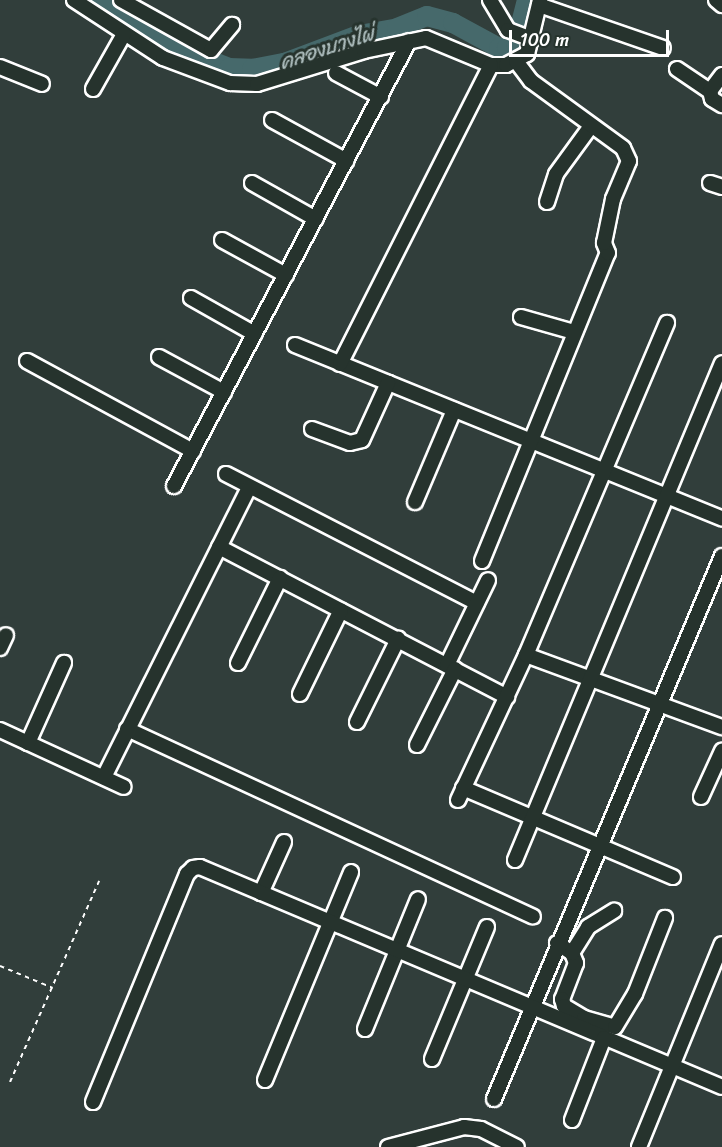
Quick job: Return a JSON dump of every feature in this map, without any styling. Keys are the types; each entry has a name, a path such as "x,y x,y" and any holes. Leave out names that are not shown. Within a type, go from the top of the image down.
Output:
{"street":[{"path":"74,0 163,58 230,83 257,84 426,38 445,43 491,65 516,61 527,54 526,37 540,2 663,48"},
{"path":"121,0 211,50 232,25"},
{"path":"490,0 508,30 526,37"},
{"path":"717,0 722,5"},
{"path":"93,89 124,34"},
{"path":"174,486 409,41"},
{"path":"482,561 528,441 608,253 604,243 613,199 629,161 623,148 531,81 516,61"},
{"path":"340,364 491,65"},
{"path":"0,67 42,84"},
{"path":"677,69 710,91 712,99 722,105"},
{"path":"336,73 381,97"},
{"path":"710,91 722,75"},
{"path":"272,120 347,161"},
{"path":"547,202 556,174 591,126"},
{"path":"252,183 316,219"},
{"path":"222,240 286,275"},
{"path":"191,298 255,334"},
{"path":"521,317 574,332"},
{"path":"667,323 526,655 460,794 673,877"},
{"path":"295,345 665,498 722,518"},
{"path":"159,357 224,392"},
{"path":"27,361 193,452"},
{"path":"515,860 589,677 722,363"},
{"path":"312,429 350,443 362,440 388,383"},
{"path":"415,502 454,410"},
{"path":"226,474 477,603"},
{"path":"104,777 249,487"},
{"path":"219,547 507,697"},
{"path":"494,1099 530,1007 662,702 722,556"},
{"path":"238,663 280,578"},
{"path":"417,745 488,580"},
{"path":"300,694 341,610"},
{"path":"357,722 398,639"},
{"path":"526,655 662,702 722,727"},
{"path":"28,742 64,663"},
{"path":"127,729 533,917"},
{"path":"0,730 124,787"},
{"path":"701,797 722,751"},
{"path":"261,893 284,842"},
{"path":"93,1102 192,868 200,867 328,923 722,1087"},
{"path":"265,1080 351,872"},
{"path":"365,1029 418,899"},
{"path":"573,953 588,927 614,911"},
{"path":"557,943 573,953 576,963 562,999 564,1006 584,1018 615,1027 635,994 665,918"},
{"path":"432,1059 487,927"},
{"path":"639,1147 670,1066 722,944"},
{"path":"572,1120 604,1038"},
{"path":"388,1147 464,1127 481,1129 517,1147"}],"path":[{"path":"10,1082 54,988 99,881"},
{"path":"0,966 54,988"}],"waterway":[{"name":"คลองบางไผ่","path":"101,0 171,45 229,68 252,69 284,63 359,35 397,28 427,16 453,23 499,48 507,48 516,43 527,0"}]}
